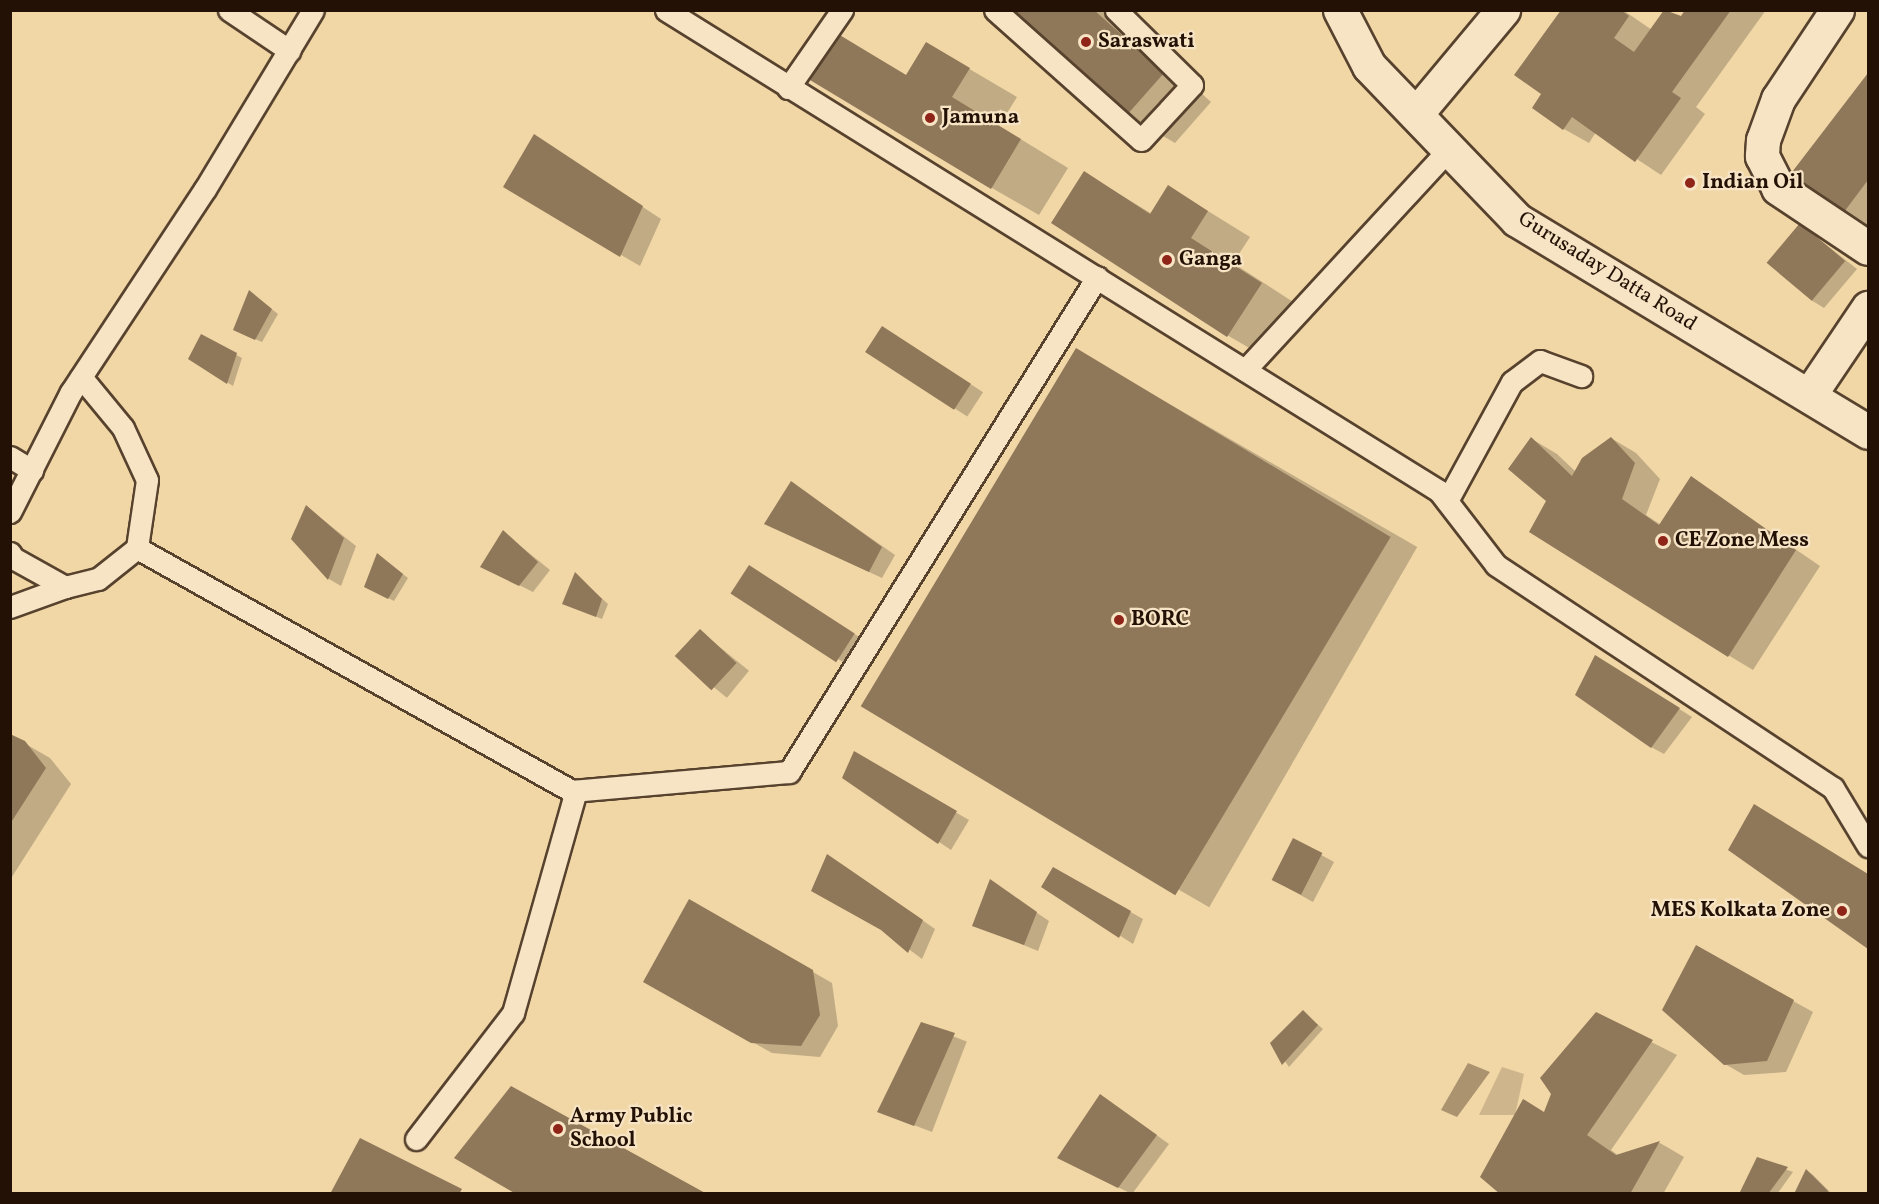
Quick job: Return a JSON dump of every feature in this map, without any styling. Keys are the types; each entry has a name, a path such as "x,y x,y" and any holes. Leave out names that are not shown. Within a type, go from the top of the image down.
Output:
{"street":[{"name":"Gurusaday Datta Road","path":"1340,10 1370,66 1517,220 1810,394 1869,432"},
{"path":"1416,114 1503,10"},
{"path":"1837,10 1778,99 1763,140 1762,156 1778,188 1869,248"},
{"path":"1810,394 1869,308"}],"lane":[{"path":"229,10 290,51"},
{"path":"10,512 81,377 205,189 313,10"},
{"path":"666,10 1439,491 1496,565 1833,788 1869,846"},
{"path":"788,88 842,10"},
{"path":"995,10 1141,140 1192,85 1116,10"},
{"path":"1245,370 1449,149"},
{"path":"137,548 571,791 789,772 1097,278"},
{"path":"1447,501 1512,382 1540,361 1581,376"},
{"path":"10,607 65,587 98,579 137,548 147,480 123,428 81,377"},
{"path":"10,457 32,470"},
{"path":"10,553 13,558 65,587"},
{"path":"416,1139 513,1013 576,790"}],"shaded area":[{"path":"1468,1063 1490,1072 1457,1117 1441,1110"},
{"path":"1502,1067 1524,1074 1515,1115 1479,1115"}],"building":[{"name":"Saraswati","path":"1007,10 1094,10 1164,73 1126,116"},
{"path":"1561,10 1621,10 1629,16 1614,38 1634,52 1664,10 1681,16 1685,10 1731,10 1672,92 1681,98 1635,162 1572,117 1563,130 1532,108 1541,94 1514,75"},
{"name":"Jamuna","path":"838,34 906,75 926,42 970,68 952,97 1021,139 991,189 810,80"},
{"path":"1868,73 1868,180 1841,216 1789,176"},
{"path":"534,134 643,206 620,257 503,187"},
{"name":"Ganga","path":"1084,171 1150,214 1168,185 1208,211 1191,238 1262,283 1227,337 1051,223"},
{"path":"1800,223 1845,261 1812,301 1767,263"},
{"path":"249,290 272,309 255,340 233,330"},
{"path":"882,326 971,384 954,410 865,352"},
{"path":"201,334 237,353 227,384 188,359"},
{"name":"BORC","path":"1076,348 1391,537 1175,895 861,706"},
{"name":"CE Zone Mess","path":"1531,437 1572,476 1582,458 1611,437 1635,463 1622,499 1659,525 1691,476 1796,550 1728,657 1529,532 1546,501 1508,469"},
{"path":"791,481 882,547 869,572 764,524"},
{"path":"306,505 344,538 328,580 291,539"},
{"path":"503,530 538,562 519,586 480,567"},
{"path":"377,553 403,574 388,599 364,587"},
{"path":"749,565 855,634 836,662 730,594"},
{"path":"575,572 602,599 596,617 562,604"},
{"path":"700,629 737,663 711,690 675,656"},
{"path":"1595,655 1680,708 1651,748 1575,695"},
{"path":"10,734 25,741 46,768 10,824"},
{"path":"854,751 957,811 938,844 842,778"},
{"name":"MES Kolkata Zone","path":"1754,804 1868,874 1868,949 1728,850"},
{"path":"1293,838 1322,853 1301,895 1272,880"},
{"path":"827,854 923,920 908,953 881,930 811,891"},
{"path":"1053,867 1131,911 1119,938 1041,887"},
{"path":"990,879 1037,912 1024,945 972,926"},
{"path":"689,899 813,970 820,1015 801,1046 751,1043 643,982"},
{"path":"1696,945 1794,1000 1767,1061 1724,1065 1662,1010"},
{"path":"1303,1010 1318,1025 1282,1065 1270,1043"},
{"path":"1596,1012 1653,1040 1587,1135 1616,1155 1660,1141 1630,1194 1500,1194 1480,1177 1523,1099 1544,1112 1551,1094 1540,1078"},
{"path":"921,1022 955,1033 914,1126 877,1112"},
{"path":"511,1086 707,1194 516,1194 454,1158"},
{"path":"1100,1094 1157,1135 1118,1188 1057,1158"},
{"path":"360,1138 462,1189 459,1194 330,1194"},
{"path":"1757,1157 1788,1167 1768,1194 1739,1194"},
{"path":"1806,1169 1828,1191 1827,1194 1794,1194"}],"place":[{"name":"Saraswati","path":"1086,42"},
{"name":"Jamuna","path":"930,118"},
{"name":"Indian Oil","path":"1690,183"},
{"name":"Ganga","path":"1167,260"},
{"name":"CE Zone Mess","path":"1663,541"},
{"name":"BORC","path":"1119,620"},
{"name":"MES Kolkata Zone","path":"1842,911"},
{"name":"Army Public School","path":"558,1129"}]}
